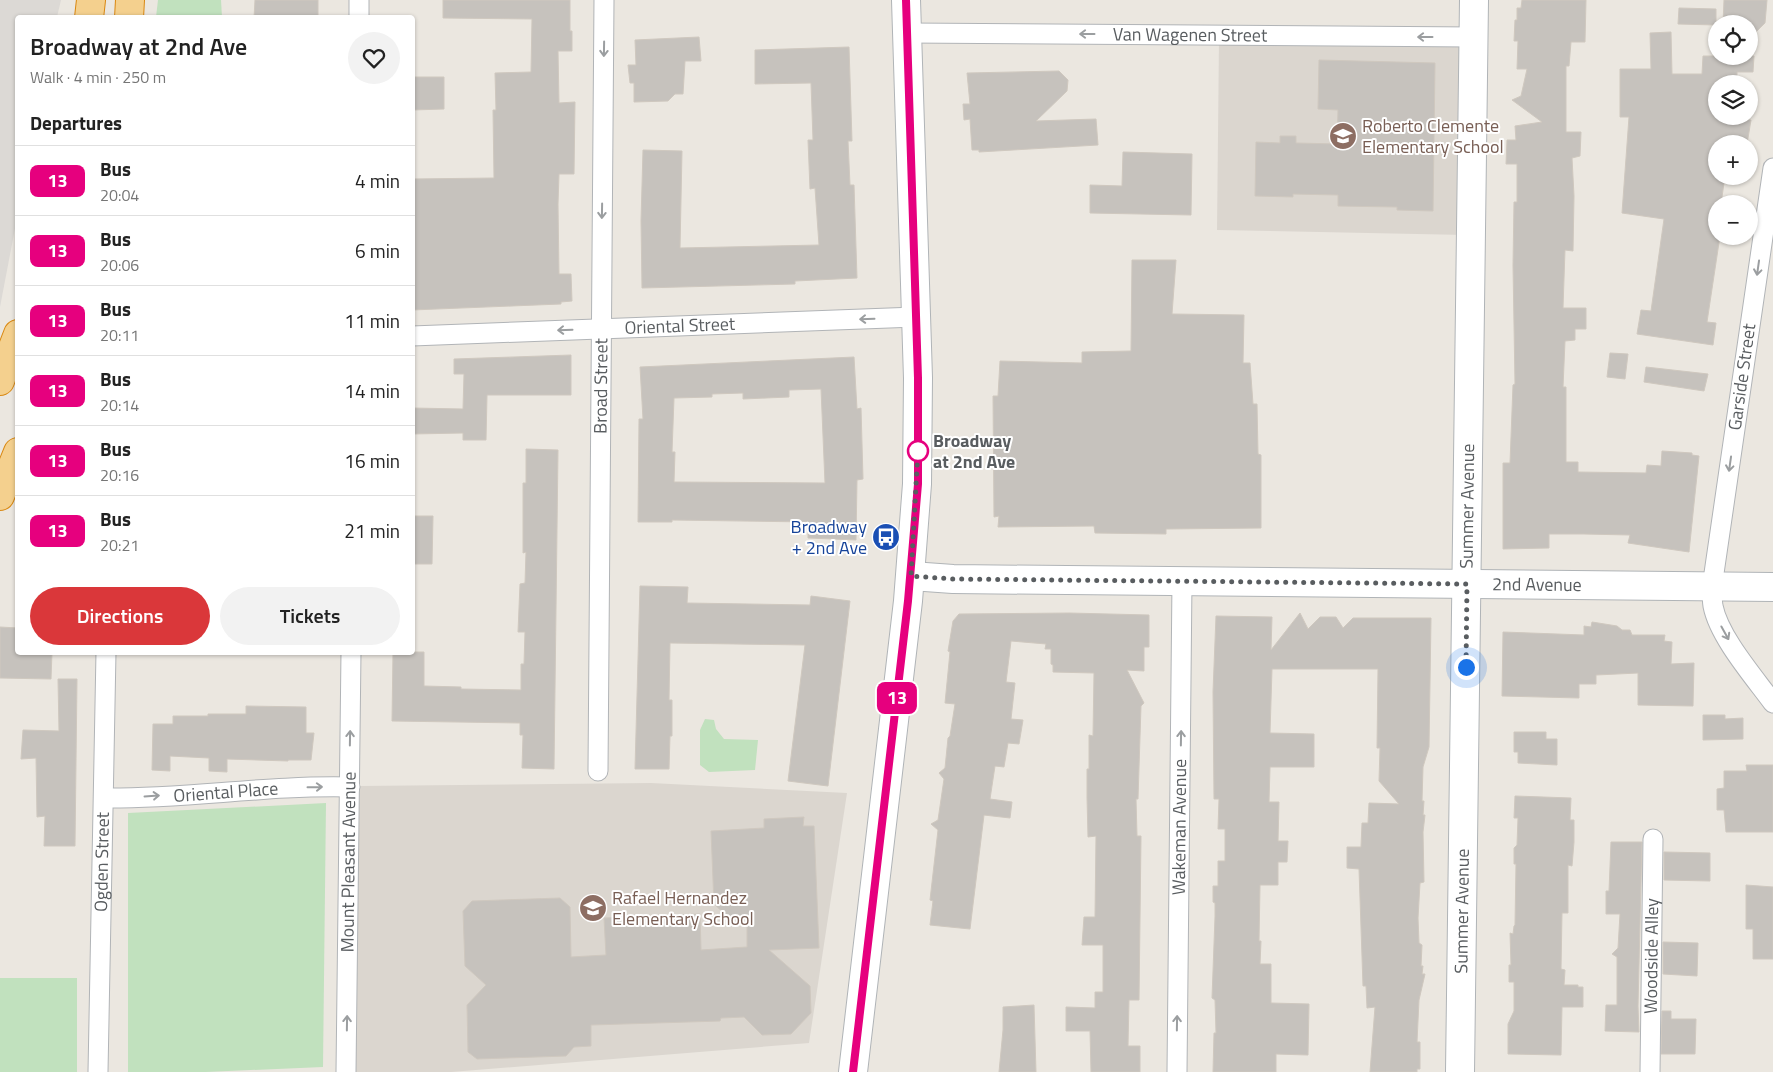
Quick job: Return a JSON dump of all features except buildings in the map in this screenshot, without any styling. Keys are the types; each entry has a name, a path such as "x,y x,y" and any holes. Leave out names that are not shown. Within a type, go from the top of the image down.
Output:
{"highway":[{"path":"89,15 91,0"},
{"path":"129,15 130,0"},
{"path":"0,382 15,342"},
{"path":"0,496 15,459"}],"street":[{"path":"359,0 359,15"},
{"name":"Broad Street","path":"598,771 604,0"},
{"path":"853,1072 911,576 918,449 916,318 906,0"},
{"name":"Summer Avenue","path":"1460,1072 1474,0"},
{"name":"Van Wagenen Street","path":"908,33 1474,37"},
{"name":"Garside Street","path":"1773,168 1712,586 1713,606 1719,622 1737,653 1773,703"},
{"name":"Oriental Street","path":"415,336 916,318"},
{"name":"2nd Avenue","path":"911,576 940,578 1773,587"},
{"name":"Wakeman Avenue","path":"1177,1072 1182,581"},
{"name":"Ogden Street","path":"98,1072 106,655"},
{"name":"Mount Pleasant Avenue","path":"346,1072 351,655"},
{"name":"Oriental Place","path":"104,798 250,789 350,787"},
{"name":"Woodside Alley","path":"1650,1072 1653,839"}],"shaded area":[{"path":"0,0 61,0 57,15 15,15 15,228 0,307"},
{"name":"Roberto Clemente Elementary School","path":"1219,39 1469,41 1466,235 1217,230"},
{"name":"Rafael Hernandez Elementary School","path":"651,783 847,793 809,1043 451,1072 353,1072 360,786"}],"green space":[{"path":"158,0 221,0 222,15 156,15"},
{"path":"705,719 714,720 716,729 724,739 758,740 755,770 709,772 700,765 700,730"},
{"path":"326,803 323,1067 206,1072 128,1072 128,813"},
{"path":"0,978 77,978 77,1072 0,1072"}],"bus line":[{"name":"13","path":"853,1072 908,601 918,484 919,414 906,0"}],"place":[{"name":"Roberto Clemente Elementary School","path":"1343,136"},
{"name":"Broadway at 2nd Ave","path":"918,451"},
{"name":"Broadway + 2nd Ave","path":"886,537"},
{"name":"Rafael Hernandez Elementary School","path":"593,908"}],"route":[{"path":"918,451 918,449 918,484 911,576 953,579 1467,584 1466,667"}]}
